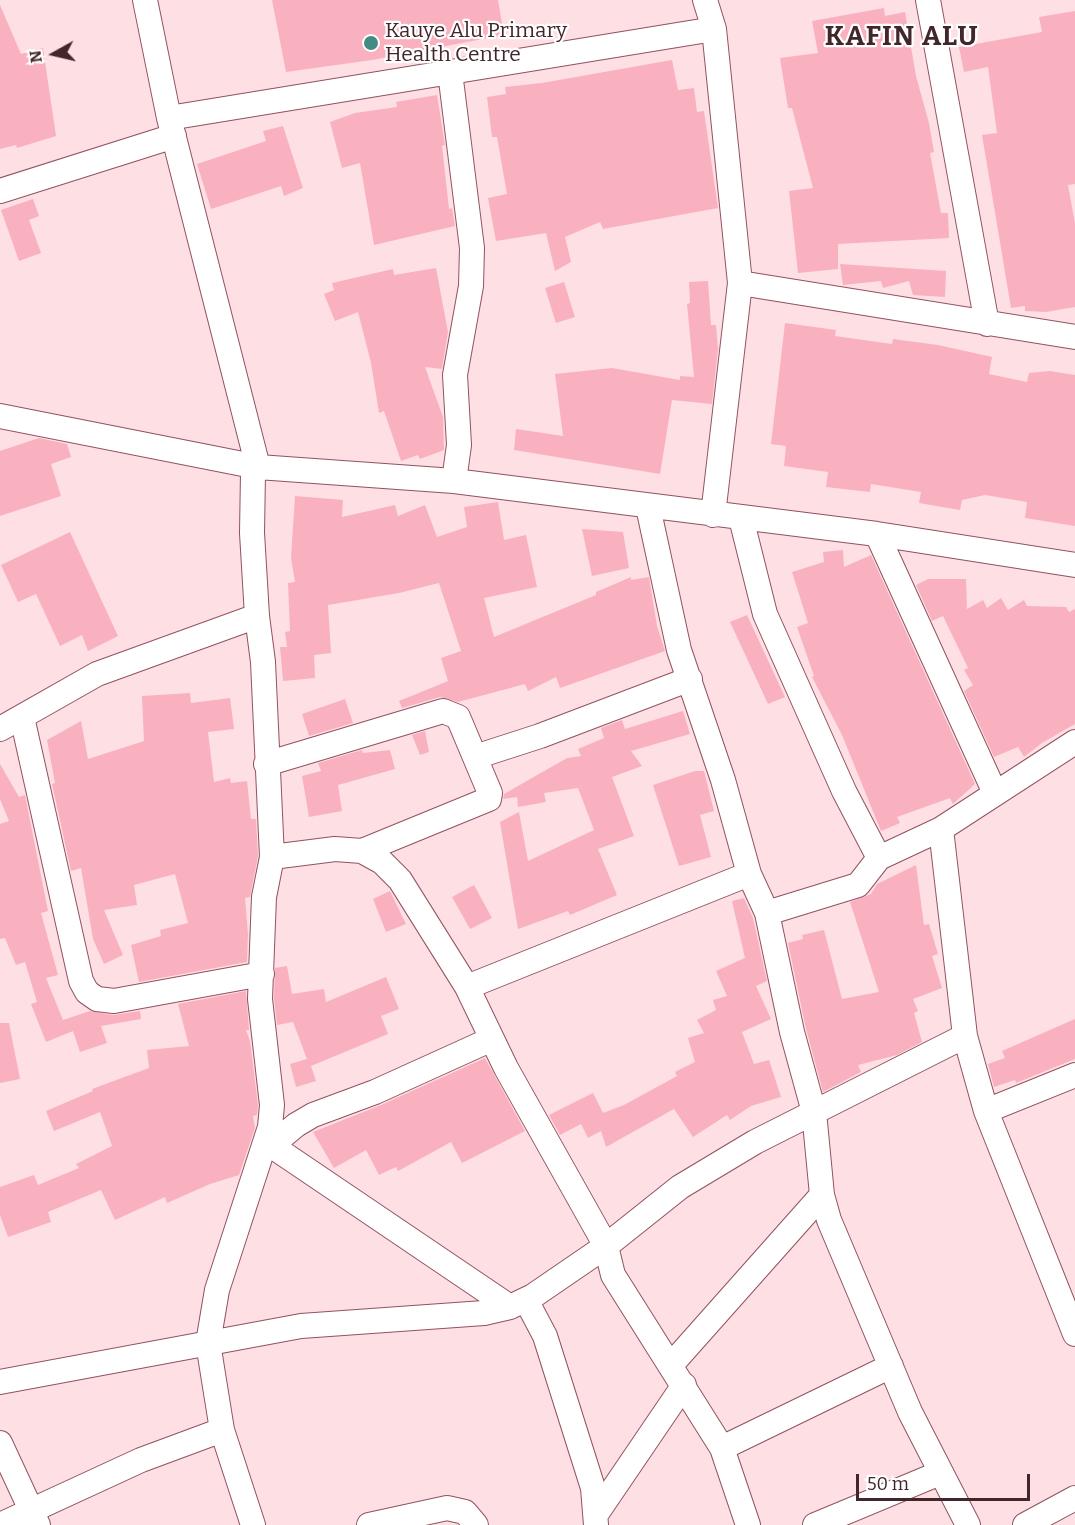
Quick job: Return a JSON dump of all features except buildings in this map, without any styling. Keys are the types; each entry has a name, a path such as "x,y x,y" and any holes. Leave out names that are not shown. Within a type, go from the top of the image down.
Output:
{"street":[{"path":"145,0 172,127 258,467"},
{"path":"705,0 714,29 740,284 713,514"},
{"path":"928,0 987,324"},
{"path":"0,191 172,127 450,72 714,29"},
{"path":"450,72 472,248 471,286 455,375 459,445 454,481"},
{"path":"740,284 1075,336"},
{"path":"0,416 258,467 454,481 877,534 1075,565"},
{"path":"253,1525 222,1430 208,1343 217,1290 269,1144 272,1105 260,999 264,897 272,857 266,764 264,662 257,616 252,533 253,473 258,467"},
{"path":"648,507 671,621 723,780 749,874 767,913 792,1032 814,1112 822,1195 848,1269 940,1473 968,1525"},
{"path":"741,518 765,614 829,759 879,858"},
{"path":"877,534 995,794"},
{"path":"0,729 97,674 257,616"},
{"path":"475,757 540,736 690,679"},
{"path":"266,764 443,711 458,717 490,793 487,801 362,851"},
{"path":"22,717 81,981 87,992 97,999 114,1001 262,974"},
{"path":"767,913 858,885 879,858 941,829 1075,742"},
{"path":"941,829 965,1036 986,1111 1075,1334"},
{"path":"272,857 335,849 362,851 382,862 400,880 467,987 492,1039 606,1246 614,1275 722,1448 740,1522"},
{"path":"467,987 749,874"},
{"path":"0,1382 301,1326 484,1313 518,1304 606,1246 680,1187 755,1142 965,1036"},
{"path":"269,1144 313,1115 375,1092 492,1039"},
{"path":"986,1111 1075,1076"},
{"path":"269,1144 518,1304 544,1336 593,1488 596,1519"},
{"path":"596,1519 678,1375 822,1195"},
{"path":"722,1448 891,1366"},
{"path":"0,1525 35,1518 141,1460 222,1430"},
{"path":"0,1443 35,1518"},
{"path":"815,1525 940,1473"},
{"path":"1025,1525 1075,1498"},
{"path":"369,1525 447,1508 465,1512 476,1525"}],"place":[{"name":"Kauye Alu Primary Health Centre","path":"371,43"}],"district":[{"name":"KAFIN ALU","path":"902,37"}]}
